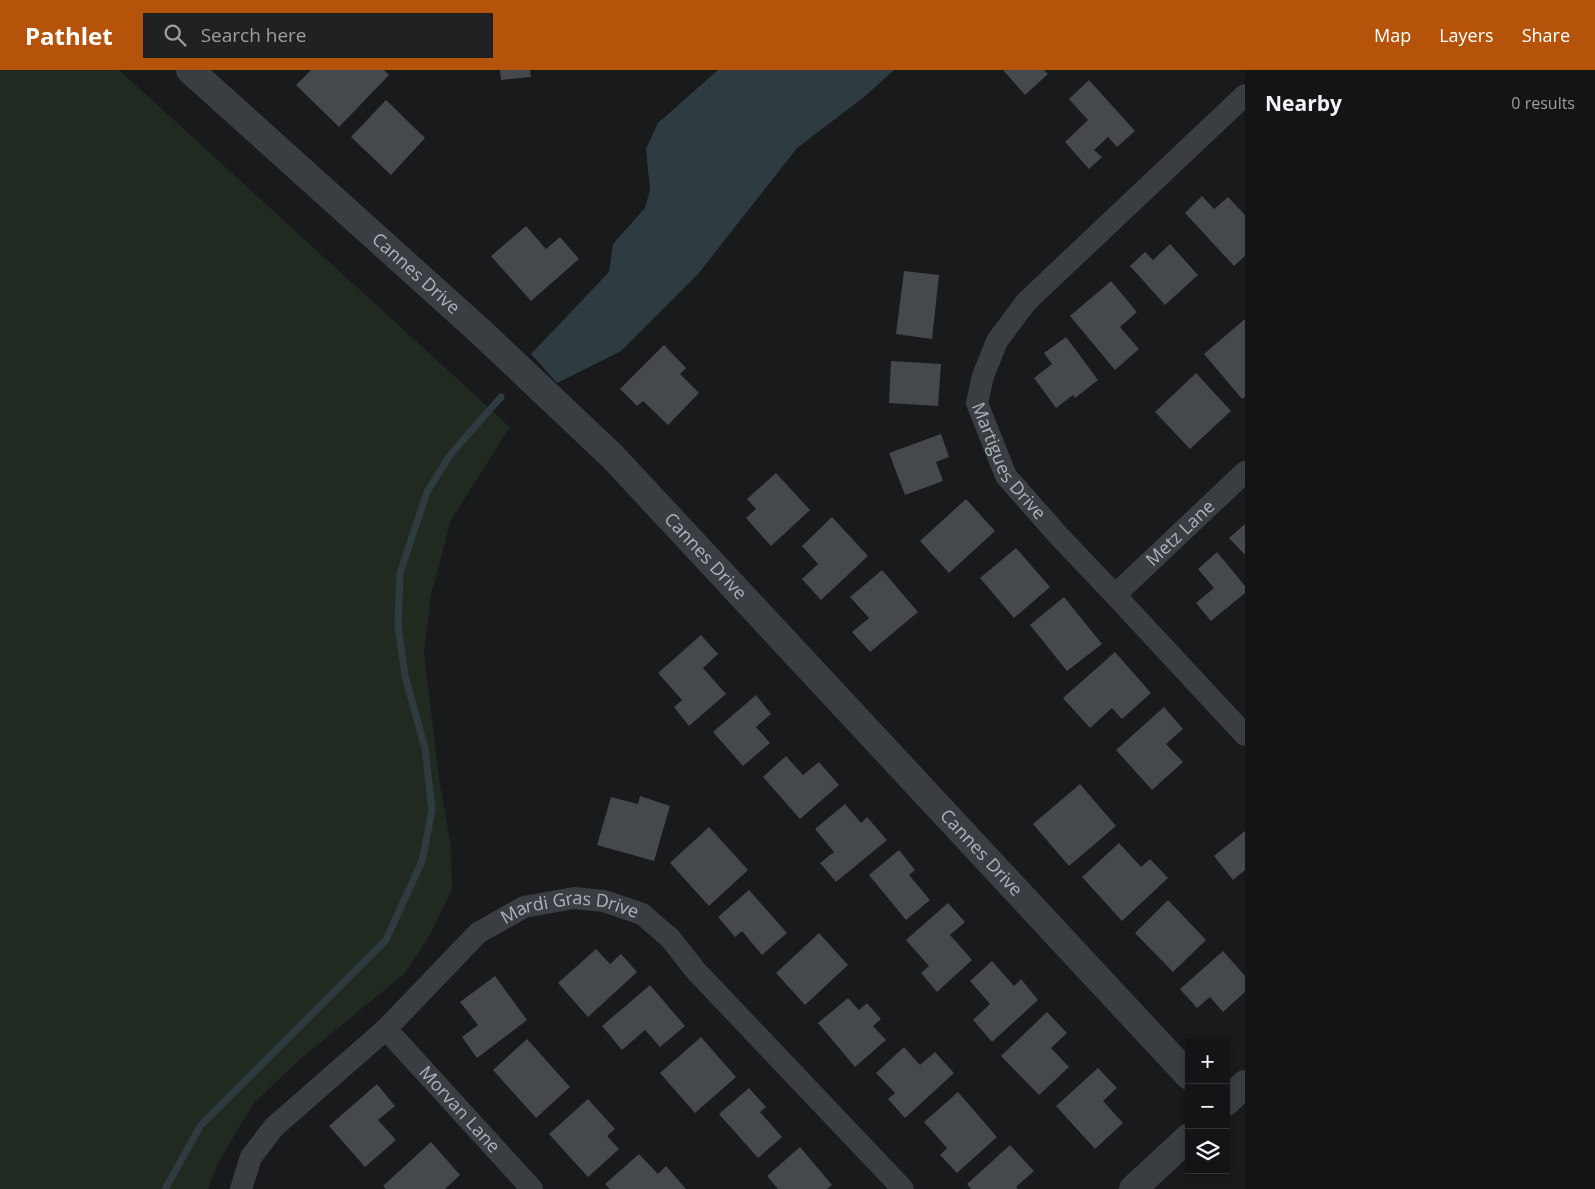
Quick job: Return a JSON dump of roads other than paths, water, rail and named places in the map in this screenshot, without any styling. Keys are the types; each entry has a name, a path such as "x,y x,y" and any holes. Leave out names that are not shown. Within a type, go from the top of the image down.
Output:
{"street":[{"name":"Cannes Drive","path":"190,70 482,333 613,457 1185,1072"},
{"name":"Martigues Drive","path":"1245,95 1026,302 997,340 983,376 977,404 1006,476 1058,536 1245,735"},
{"name":"Metz Lane","path":"1115,595 1245,472"},
{"name":"Mardi Gras Drive","path":"241,1189 251,1157 274,1127 386,1029 478,933 524,906 574,898 604,901 642,914 670,938 696,970 903,1189"},
{"name":"Morvan Lane","path":"386,1029 532,1189"},
{"path":"1230,1098 1245,1084"},
{"path":"1133,1189 1185,1141"}],"waterway":[{"path":"165,1189 201,1125 386,940 422,861 432,810 425,748 405,676 398,625 400,573 427,492 450,455 501,397"}]}
